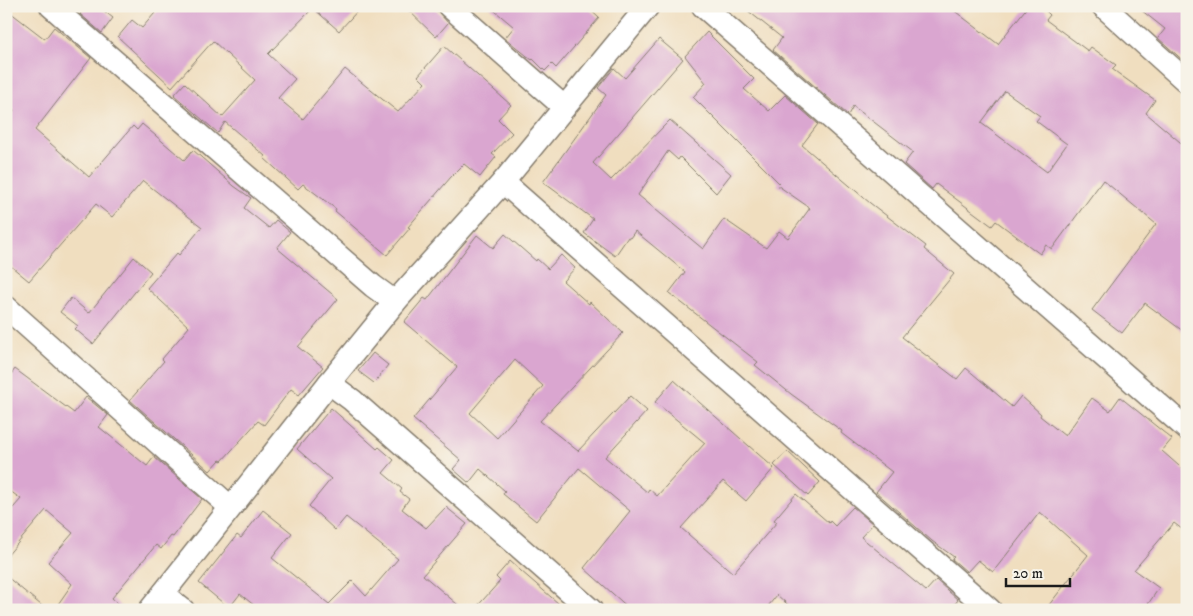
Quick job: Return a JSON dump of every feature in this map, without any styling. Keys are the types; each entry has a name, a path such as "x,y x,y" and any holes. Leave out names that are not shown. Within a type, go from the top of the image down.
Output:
{"street":[{"path":"51,6 373,286 395,302"},
{"path":"449,6 564,107"},
{"path":"183,610 156,602 395,302 503,182 648,6"},
{"path":"703,6 1187,429"},
{"path":"1103,6 1187,82"},
{"path":"503,182 990,610"},
{"path":"6,307 230,507"},
{"path":"329,383 352,400 591,610"}],"building":[{"path":"86,6 98,6 113,18 102,33 80,14"},
{"path":"161,6 362,6 339,31 313,8 268,54 295,79 278,98 303,119 345,69 398,112 425,83 418,76 444,46 511,105 498,119 512,133 492,154 496,157 480,177 464,164 408,227 410,228 387,255 335,211 336,209 303,184 298,189 264,158 265,156 225,122 218,133 174,95 185,83 222,117 255,80 213,41 172,87 118,37 132,20 142,28"},
{"path":"404,6 433,6 448,23 436,37"},
{"path":"489,6 586,6 599,18 556,68 552,64 545,71 533,59 505,38 514,27"},
{"path":"742,6 948,6 998,44 1028,6 1041,6 1050,15 1046,20 1088,51 1091,47 1116,65 1112,69 1155,100 1146,113 1187,148 1187,334 1145,303 1122,333 1092,310 1156,224 1103,180 1052,249 1046,245 1040,254 996,221 992,226 936,184 932,189 904,164 913,152 853,106 848,115 773,50 782,38","holes":["1005,91 1040,116 1036,121 1067,144 1047,172 981,123"]},
{"path":"1136,6 1187,6 1187,64 1158,38 1165,29"},
{"path":"6,9 45,39 54,27 91,58 35,130 89,177 133,126 137,130 142,124 184,160 193,150 234,186 251,198 244,208 269,228 276,220 290,232 277,248 338,299 298,347 323,367 299,395 291,389 264,425 258,421 222,461 220,460 210,471 130,400 164,361 162,359 189,327 147,288 177,253 179,255 202,227 143,181 112,217 96,204 29,281 6,262 6,120 14,110 6,104"},
{"path":"707,32 754,79 744,89 769,111 785,95 818,124 802,145 870,203 926,246 924,249 954,274 902,337 957,379 966,368 1012,407 1021,396 1041,414 1040,416 1065,436 1092,398 1110,411 1120,397 1172,439 1162,451 1187,473 1187,533 1174,523 1134,570 1159,588 1144,610 1045,610 1088,555 1040,512 993,572 978,560 967,572 952,559 954,557 932,541 876,492 892,472 841,433 842,431 791,394 755,365 758,362 669,293 685,272 635,231 630,238 628,237 615,256 584,233 593,219 543,182 606,95 598,88 614,68 625,78 659,39 683,59 593,163 611,180 670,120 731,174 716,193 680,157 678,160 668,151 638,195 703,249 724,219 766,248 779,231 788,238 810,208 777,185 779,183 693,97 706,83 685,56"},
{"path":"505,234 548,269 561,255 575,268 563,281 589,304 590,302 623,333 540,421 578,451 630,396 647,411 605,457 647,492 649,489 657,496 705,443 655,402 674,380 774,468 746,501 723,481 681,528 733,573 777,522 774,520 796,494 835,526 853,507 873,524 861,537 926,591 936,580 958,600 950,610 794,610 777,595 765,610 631,610 584,568 630,511 579,468 536,521 503,494 505,491 480,469 469,483 453,469 461,460 413,419 457,367 404,322 424,298 427,300 477,235 493,248","holes":["515,360 543,386 497,438 470,413"]},
{"path":"134,257 151,272 93,344 75,329 78,326 60,312 71,298 89,313"},
{"path":"373,353 388,365 374,383 358,371"},
{"path":"15,369 74,413 86,397 108,415 99,427 147,466 154,457 202,499 173,537 171,536 161,549 156,545 112,598 125,610 54,610 72,584 48,562 73,533 46,510 6,557 6,516 21,499 6,488 6,381"},
{"path":"331,408 377,449 379,447 394,460 383,473 402,489 400,492 409,499 402,509 426,528 446,507 467,524 423,575 464,610 260,610 240,594 229,608 199,583 237,535 241,538 263,510 292,533 272,558 329,604 352,581 366,596 398,559 346,517 335,530 309,506 331,479 297,449"},
{"path":"787,451 820,482 808,496 774,465"},
{"path":"510,561 566,610 474,610 500,581 496,577"},
{"path":"6,576 47,610 6,610"}]}
